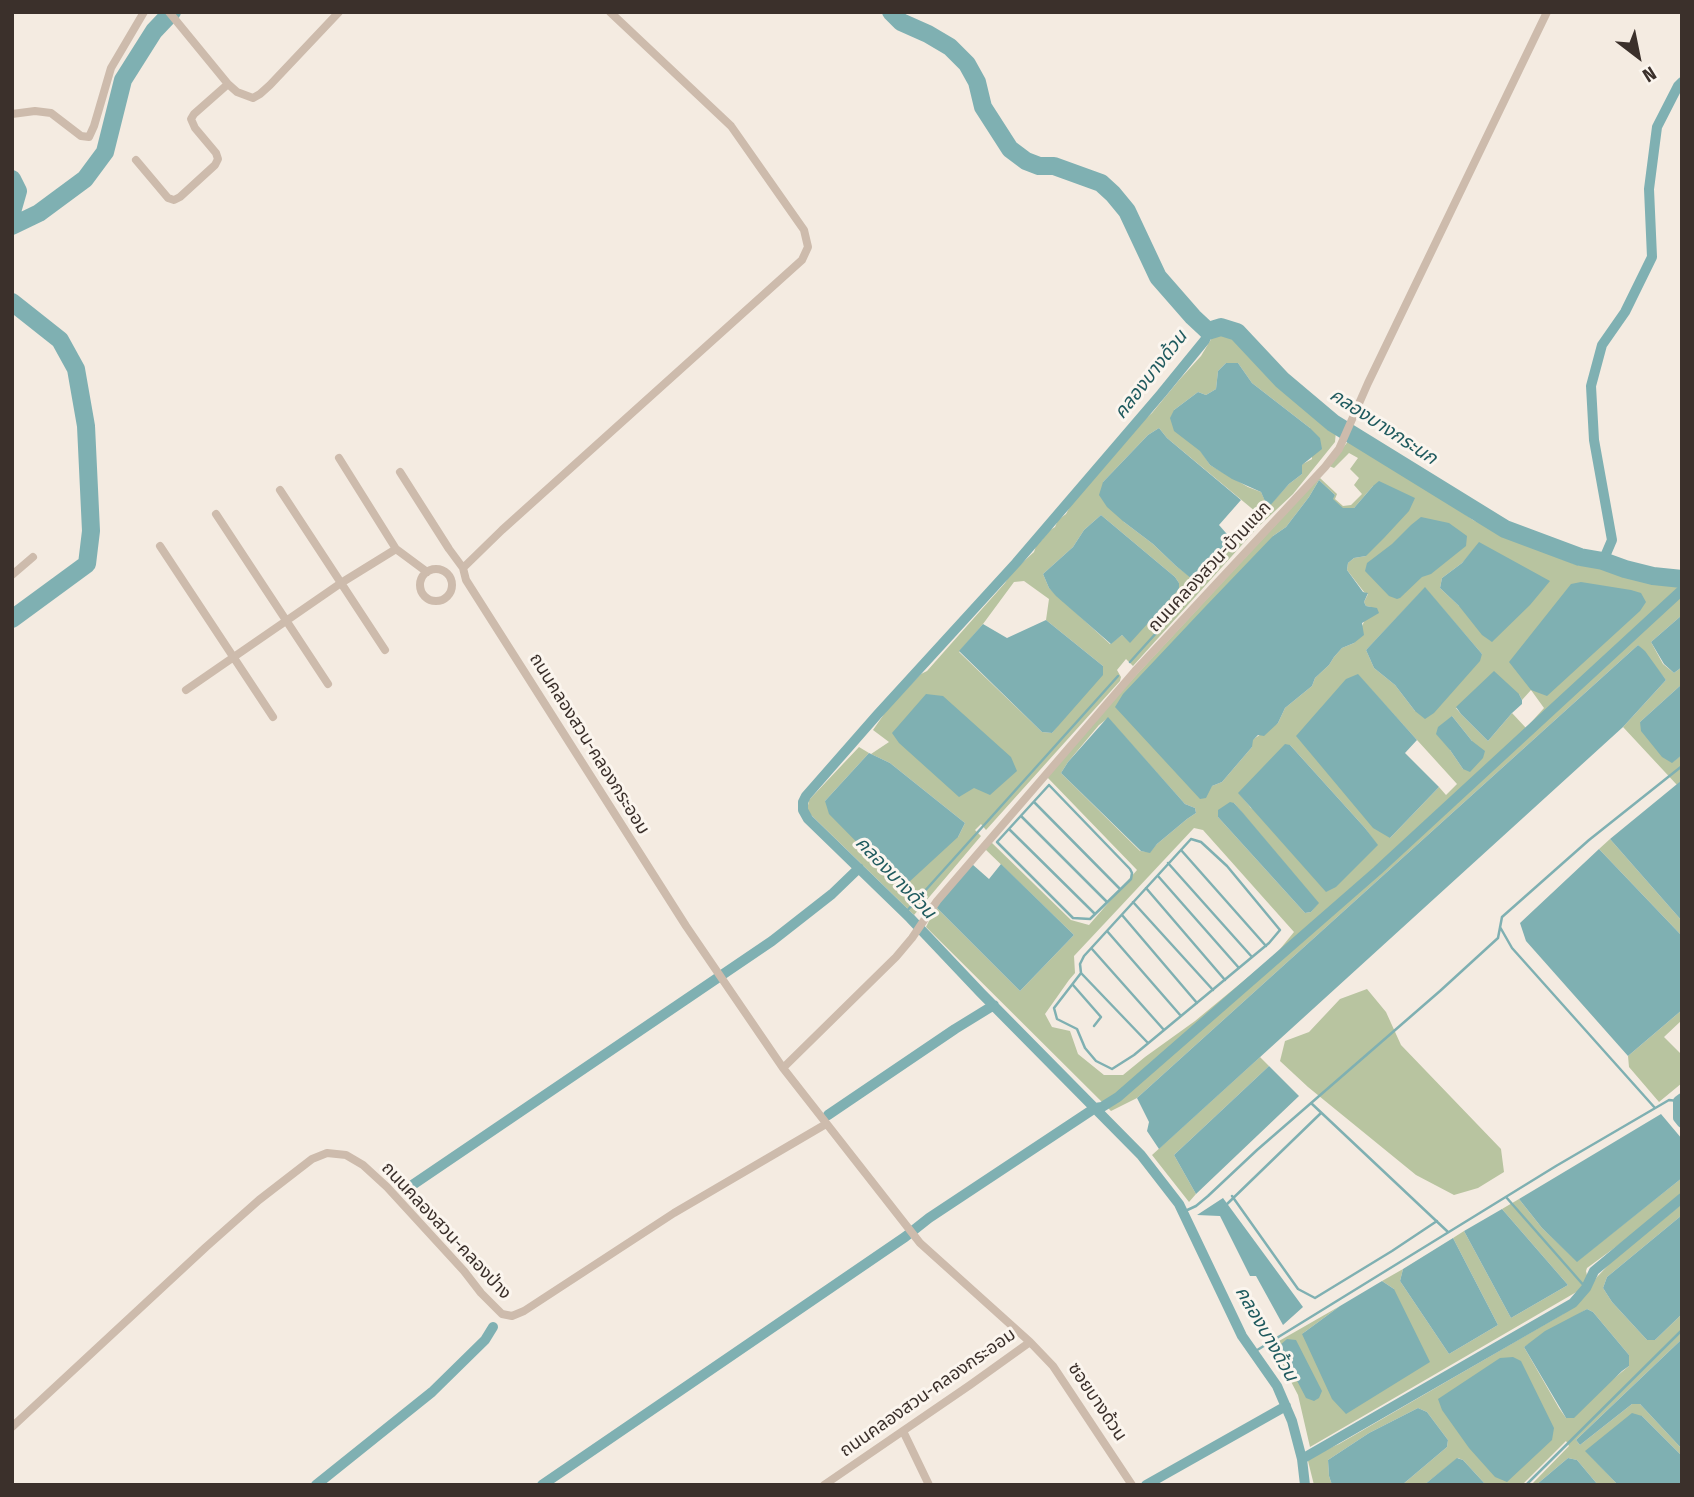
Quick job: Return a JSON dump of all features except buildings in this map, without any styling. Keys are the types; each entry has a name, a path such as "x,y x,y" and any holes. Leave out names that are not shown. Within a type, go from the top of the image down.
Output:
{"street":[{"path":"12,114 35,111 51,113 81,136 89,137 111,68 144,12"},
{"path":"169,12 228,84 248,97 260,94 339,12"},
{"path":"450,578 463,571 502,530 802,260 808,247 804,230 730,126 610,12"},
{"name":"ถนนคลองสวน-บ้านแขก","path":"783,1068 896,957 927,915 1008,818 1135,671 1339,449 1368,383 1547,12"},
{"path":"135,160 168,198 174,200 180,197 215,165 218,159 191,119 228,84"},
{"path":"339,458 396,549 427,572"},
{"name":"ถนนคลองสวน-คลองกระออม","path":"400,472 686,926 783,1068 920,1243 1030,1342 824,1485"},
{"path":"280,489 385,650"},
{"path":"216,514 328,684"},
{"path":"160,546 272,717"},
{"path":"186,691 341,583 396,549"},
{"path":"12,575 33,557"},
{"path":"439,570 450,578 452,584 449,594 442,600 432,601 420,590 421,580 427,572 439,570"},
{"name":"ถนนคลองสวน-คลองป่าง","path":"12,1427 242,1216 295,1171 312,1159 327,1153 346,1155 363,1165 396,1197 488,1300 502,1314 512,1316 524,1311 674,1213 826,1124"},
{"name":"ซอยบางด้วน","path":"1030,1342 1054,1366 1132,1485"},
{"path":"903,1431 929,1485"}],"green space":[{"path":"1225,333 1236,335 1286,388 1336,431 1335,442 1293,494 1258,527 1133,666 1126,659 1117,670 1120,681 986,830 981,824 975,830 981,836 914,915 807,811 809,800 859,747 869,753 825,801 958,837 965,823 890,763 871,754 889,742 873,730 889,707 927,671 1011,573 1034,552 1037,543 1066,514 1074,499 1201,356 1213,336","holes":["1226,363 1238,363 1252,383 1310,428 1312,459 1301,465 1302,474 1268,507 1261,492 1210,465 1174,410 1198,392 1206,395 1216,389 1218,371","1159,428 1167,438 1256,512 1233,541 1192,578 1124,522 1103,482 1148,435","1101,515 1179,583 1130,642 1122,635 1110,644 1049,588 1043,574 1073,547 1084,530","1024,581 1049,599 1046,620 1103,666 1052,733 1042,732 959,652 1014,582"]},
{"path":"1349,440 1418,480 1473,520 1530,547 1580,566 1606,566 1633,576 1682,584 1682,615 1651,642 1663,664 1674,673 1682,667 1682,684 1640,722 1672,762 1682,755 1682,780 1677,785 1623,727 1666,680 1638,645 1137,1098 1111,1111 926,927 936,907 1020,991 1074,935 985,849 991,842 1071,920 1089,925 1137,870 1047,777 1114,699 1318,479 1337,494 1335,499 1343,506 1351,505 1362,494 1354,485 1359,478 1350,469 1358,458 1349,453 1334,468 1329,466","holes":["1319,480 1335,495 1332,499 1342,508 1354,508 1373,486 1366,556 1354,558 1348,563 1347,570 1368,594 1364,602 1371,607 1354,643 1342,648 1315,678 1312,686 1285,708 1278,723 1252,740 1252,747 1222,782 1212,786 1273,536 1286,527","1480,543 1459,606 1440,588 1442,578 1462,563","1425,588 1482,654 1415,711 1395,685 1374,668 1366,650","1358,675 1457,784 1446,795 1439,787 1390,838","1531,690 1544,708 1526,728 1512,713 1488,741 1456,708 1519,694 1522,700","1452,716 1472,741 1463,769 1450,750","1108,718 1185,804 1195,808 1196,813 1150,852 1140,851 1061,773","1290,745 1365,828 1377,845 1251,808 1239,793","1234,803 1318,903 1311,912 1305,913 1218,817","1194,828 1203,830 1294,932 1276,954 1195,1021 1123,1075 1104,1075 1078,1054 1070,1031 1052,1027 1045,1014 1075,973 1074,956"]},
{"path":"1610,839 1682,921 1682,936 1599,849"},
{"path":"1367,989 1386,1012 1401,1045 1501,1149 1504,1172 1478,1188 1454,1195 1416,1175 1280,1061 1285,1041 1309,1032 1340,999"},
{"path":"1682,1010 1682,1020 1664,1037 1682,1055 1682,1083 1659,1102 1629,1067 1628,1056"},
{"path":"1260,1057 1269,1066 1174,1155 1196,1194 1189,1202 1152,1155"},
{"path":"1682,1178 1682,1193 1587,1268 1588,1280 1585,1287 1310,1447 1298,1395 1272,1345 1340,1306 1302,1334 1394,1289 1382,1281 1403,1269 1400,1281 1449,1354 1498,1325 1453,1238 1464,1231 1511,1318 1568,1285 1502,1209 1519,1199 1542,1228 1577,1261"},
{"path":"1682,1204 1682,1215 1607,1277 1603,1288 1612,1302 1647,1340 1655,1340 1682,1314 1682,1339 1576,1440 1580,1445 1632,1404 1640,1404 1682,1449 1682,1456 1642,1416 1586,1451 1618,1485 1598,1485 1577,1460 1568,1458 1536,1485 1531,1485 1569,1446 1566,1441 1522,1485 1486,1485 1458,1458 1424,1485 1402,1485 1447,1447 1448,1440 1427,1412 1418,1408 1369,1433 1328,1460 1332,1485 1314,1485 1308,1461 1314,1455 1339,1444 1563,1314 1580,1301 1616,1257","holes":["1587,1309 1593,1312 1629,1355 1629,1366 1566,1418 1524,1347"]}],"water":[{"path":"1226,363 1238,363 1252,383 1320,438 1322,449 1302,465 1302,474 1289,484 1268,508 1261,492 1210,465 1200,451 1174,431 1170,418 1174,410 1198,392 1206,395 1216,389 1218,371"},
{"path":"1159,428 1167,438 1241,500 1219,525 1233,541 1192,579 1107,507 1099,495 1103,482 1148,435"},
{"path":"1319,480 1335,495 1333,499 1343,508 1354,508 1379,481 1415,498 1409,511 1366,556 1354,558 1348,563 1347,570 1363,592 1368,593 1364,602 1366,606 1377,608 1379,613 1362,623 1364,635 1342,648 1315,678 1312,686 1285,708 1278,723 1264,736 1258,735 1253,740 1252,747 1222,782 1212,786 1206,798 1200,799 1115,707 1123,694 1204,608 1273,536 1286,527"},
{"path":"1101,515 1179,583 1179,589 1130,643 1122,635 1111,644 1056,596 1043,574 1073,547 1084,530"},
{"path":"1421,517 1449,523 1467,536 1466,546 1431,574 1422,577 1397,599 1389,596 1365,571 1367,563"},
{"path":"1479,542 1550,581 1492,642 1482,635 1459,606 1440,588 1442,578 1462,563"},
{"path":"1581,582 1641,593 1646,602 1640,611 1547,696 1531,690 1509,662 1571,584"},
{"path":"1425,587 1482,654 1480,661 1434,713 1425,719 1415,711 1395,685 1374,668 1366,650"},
{"path":"1682,615 1682,667 1674,673 1664,664 1651,642"},
{"path":"1046,620 1103,666 1103,675 1052,733 1042,732 959,651 983,624 1007,638"},
{"path":"1638,645 1666,680 1623,727 1159,1149 1147,1131 1149,1122 1137,1098"},
{"path":"1494,671 1519,694 1522,704 1488,741 1456,707"},
{"path":"1358,674 1417,740 1405,753 1439,787 1390,838 1373,828 1296,736 1346,679"},
{"path":"1682,684 1682,755 1672,763 1662,757 1641,731 1640,722"},
{"path":"926,694 943,696 1011,757 1017,771 990,795 974,788 959,797 899,743 892,733"},
{"path":"1452,716 1472,741 1485,751 1483,758 1470,772 1463,769 1436,734 1438,727"},
{"path":"1108,717 1185,804 1195,808 1196,813 1157,844 1150,853 1141,851 1061,773"},
{"path":"1285,744 1290,745 1378,845 1336,887 1326,892 1238,793"},
{"path":"869,753 890,763 965,823 958,837 908,883 891,877 829,814 825,801"},
{"path":"1682,780 1682,921 1610,839"},
{"path":"1230,802 1243,813 1319,903 1311,912 1305,913 1218,817 1218,810"},
{"path":"1599,849 1682,936 1682,1010 1628,1056 1526,941 1520,923"},
{"path":"972,864 989,879 1001,864 1074,935 1020,991 936,907"},
{"path":"1269,1066 1299,1096 1196,1194 1174,1155"},
{"path":"1661,1114 1682,1139 1682,1178 1577,1262 1542,1228 1519,1199"},
{"path":"1223,1198 1303,1307 1283,1325 1256,1276 1250,1276 1220,1216 1197,1215"},
{"path":"1502,1209 1568,1285 1511,1318 1464,1231"},
{"path":"1682,1215 1682,1314 1655,1340 1647,1340 1612,1302 1603,1288 1607,1277"},
{"path":"1453,1238 1498,1325 1449,1354 1400,1281 1403,1269"},
{"path":"1382,1281 1394,1289 1430,1362 1346,1414 1332,1399 1302,1334 1340,1306"},
{"path":"1587,1309 1593,1312 1629,1355 1629,1366 1574,1418 1566,1418 1524,1347 1545,1331"},
{"path":"1287,1339 1296,1340 1322,1391 1314,1401 1306,1398 1279,1346"},
{"path":"1682,1339 1682,1449 1640,1404 1632,1404 1580,1445 1576,1440"},
{"path":"1513,1357 1521,1361 1554,1428 1552,1440 1507,1482 1495,1477 1469,1448 1442,1410 1438,1399 1500,1358"},
{"path":"1418,1408 1427,1412 1448,1440 1447,1447 1402,1485 1332,1485 1328,1460 1369,1433"},
{"path":"1632,1413 1642,1416 1682,1456 1682,1485 1618,1485 1585,1451"},
{"path":"1457,1458 1463,1460 1486,1485 1424,1485"},
{"path":"1568,1458 1577,1460 1598,1485 1536,1485"}],"waterway":[{"path":"12,226 39,213 85,179 105,152 123,80 154,31 172,12"},
{"name":"คลองบางกระนก","path":"891,12 901,22 950,47 967,64 977,82 983,107 1010,149 1026,161 1039,166 1054,166 1101,183 1127,211 1158,277 1193,317 1208,331 1221,327 1237,332 1282,380 1333,423 1505,529 1580,557 1653,576 1682,579"},
{"path":"1603,561 1612,540 1594,440 1591,386 1602,345 1625,312 1652,257 1649,189 1657,127 1682,82"},
{"path":"12,179 18,191 12,212"},
{"path":"12,302 60,340 76,369 86,426 91,531 87,564 12,619"},
{"name":"คลองบางด้วน","path":"1208,331 1205,340 1161,394 1016,563 806,796 803,810 808,819 910,918 1141,1155 1179,1204 1242,1336 1277,1386 1292,1421 1302,1459 1305,1485"},
{"path":"1130,662 1196,589"},
{"path":"542,1485 929,1218 1095,1108 1102,1107 1118,1097 1377,871 1682,590"},
{"path":"905,913 1118,676"},
{"path":"1183,1212 1208,1196 1498,938 1502,917 1589,840 1682,766"},
{"path":"1049,785 1132,873 1131,879 1090,919 1073,918 997,842 1049,785"},
{"path":"1034,802 1120,889"},
{"path":"1021,816 1107,902"},
{"path":"1009,829 1095,914"},
{"path":"1191,839 1201,842 1227,866 1280,930 1269,943 1134,1055 1112,1069 1096,1061 1085,1048 1077,1029 1057,1019 1054,1008 1081,973 1080,964 1084,956 1191,839"},
{"path":"1181,850 1266,946"},
{"path":"1168,863 1252,957"},
{"path":"405,1190 772,941 832,894 859,868"},
{"path":"1158,876 1239,968"},
{"path":"1146,888 1225,980"},
{"path":"1133,902 1213,990"},
{"path":"1122,915 1197,1003"},
{"path":"1500,927 1512,948 1655,1108"},
{"path":"1107,931 1181,1016"},
{"path":"1092,949 1164,1030"},
{"path":"1081,973 1148,1043"},
{"path":"1073,985 1101,1017 1094,1026"},
{"path":"828,1115 994,1005"},
{"path":"1682,1098 1678,1101 1678,1118 1682,1123"},
{"path":"1254,1352 1556,1166 1669,1100 1678,1101"},
{"path":"1311,1103 1448,1232"},
{"path":"1225,1206 1321,1113"},
{"path":"1232,1196 1298,1289 1315,1298 1437,1221"},
{"path":"1506,1197 1586,1288"},
{"path":"1302,1459 1573,1303 1586,1288 1594,1271 1682,1198"},
{"path":"316,1485 432,1392 485,1340 493,1327"},
{"path":"1526,1485 1682,1330"},
{"path":"1146,1485 1286,1406"}]}
